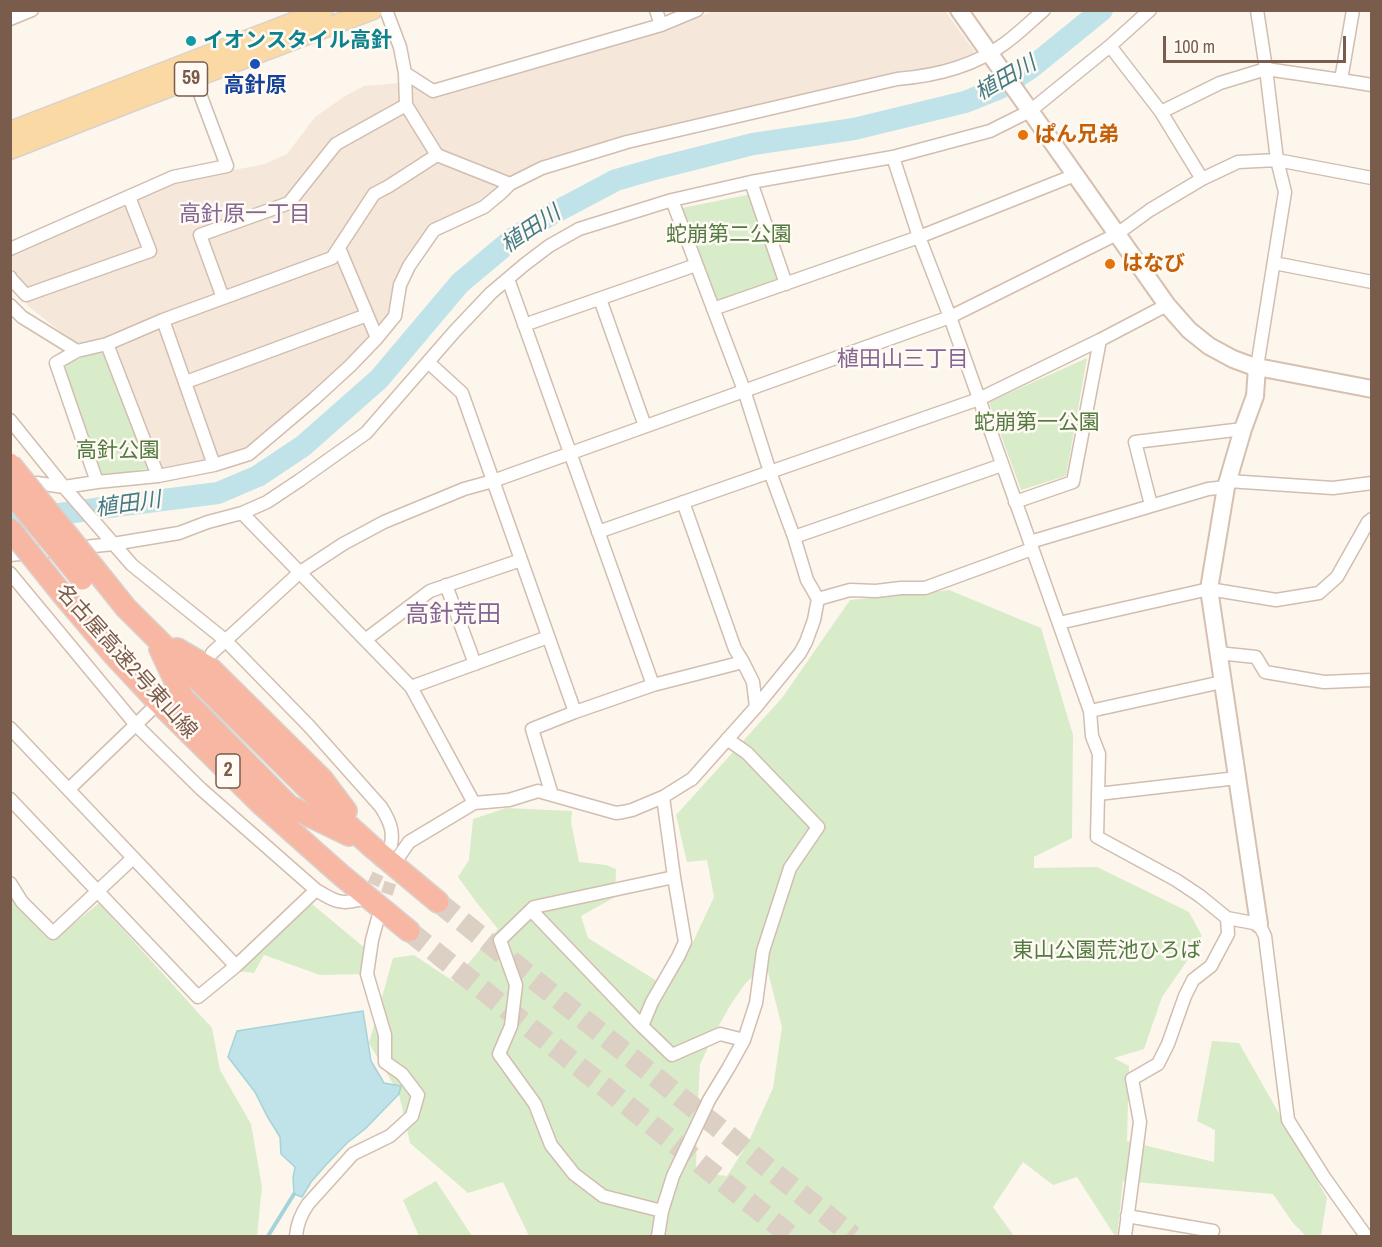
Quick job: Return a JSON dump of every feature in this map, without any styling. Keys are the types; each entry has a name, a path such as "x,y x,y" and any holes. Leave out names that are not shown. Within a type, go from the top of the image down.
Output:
{"highway":[{"name":"名古屋高速2号東山線","path":"10,464 78,583 113,654 153,704 341,875 409,931"},
{"path":"10,491 78,583"},
{"path":"10,510 78,583"},
{"name":"名古屋高速2号東山線","path":"10,529 78,583 126,608 305,786 385,844"},
{"name":"2","path":"385,844 438,903"}],"main road":[{"name":"59","path":"10,132 324,10"},
{"name":"59","path":"10,150 373,10"}],"street":[{"path":"10,19 32,10"},
{"path":"386,10 400,47 405,73 406,105 437,155 510,184"},
{"path":"656,10 661,25"},
{"path":"405,73 433,91 661,25 697,10"},
{"path":"959,10 1167,305 1189,330 1209,346 1233,359 1257,367 1371,389"},
{"path":"37,483 68,491 97,482 158,476 214,465 249,454 350,366 395,316 400,285 409,266 434,230 484,207 510,184 542,168 627,142 897,79 922,77 950,70 990,54 1044,10"},
{"path":"10,555 113,544 179,533 242,513 267,502 309,475 366,433 484,300 549,246 579,230 672,200 751,182 893,157 990,131 1028,108 1110,46 1150,10"},
{"path":"1257,10 1277,160 1285,192 1257,367 1255,396 1227,484 1209,589 1259,924 1265,936 1288,1120 1323,1177 1366,1236"},
{"path":"1341,80 1353,10"},
{"path":"1110,46 1161,112 1202,179"},
{"path":"1161,112 1220,83 1266,69 1371,86"},
{"path":"10,249 173,177 227,166 194,78"},
{"path":"223,298 200,236 289,203 336,144 406,105"},
{"path":"97,482 56,363 77,351 107,344 163,320 332,258 374,194 437,155"},
{"path":"893,157 919,237 950,317 1090,711 1092,736 1099,754 1097,837 1176,880 1227,918 1259,924"},
{"path":"212,652 299,573 343,544 384,522 464,489 493,481 950,317 1117,234 1150,210 1202,179 1238,162 1277,160 1371,178"},
{"path":"713,309 919,237 1075,175"},
{"path":"751,182 786,284"},
{"path":"10,277 26,295 150,251 129,197"},
{"path":"400,855 409,842 474,803 509,800 538,791 616,813 632,810 663,797 692,780 756,707 807,642 818,599 807,580 744,390 672,200"},
{"path":"339,248 376,338"},
{"path":"1274,263 1371,282"},
{"path":"524,326 696,265"},
{"path":"508,279 653,685"},
{"path":"600,299 645,426"},
{"path":"10,305 22,317 77,351"},
{"path":"598,532 979,399 1167,305"},
{"path":"186,382 367,315"},
{"path":"163,320 214,465"},
{"path":"1016,502 1073,482 1100,340"},
{"path":"107,344 158,476"},
{"path":"428,362 462,393 575,712"},
{"path":"10,420 132,565 225,640 309,726 381,807 390,821 392,836 385,844"},
{"path":"1151,506 1135,442 1243,429"},
{"path":"794,537 1002,465"},
{"path":"818,599 850,590 925,588 1031,545 1227,484 1333,488 1371,483"},
{"path":"683,502 735,650 753,682 756,707"},
{"path":"242,513 411,687 474,803"},
{"path":"1059,623 1209,589 1276,600 1319,592 1337,578 1371,519"},
{"path":"365,640 430,591 521,560"},
{"path":"10,573 136,725 201,789 316,890 334,901 347,903 359,900"},
{"path":"446,585 475,664"},
{"path":"411,687 548,637"},
{"path":"1218,653 1256,657 1265,672 1324,682 1371,680"},
{"path":"552,795 532,729 653,685 743,662"},
{"path":"1090,711 1222,682"},
{"path":"69,789 136,725 153,704"},
{"path":"10,728 236,966"},
{"path":"658,1236 662,1211 673,1176 709,1100 744,1040 756,1003 763,951 790,868 818,826 747,753 727,739"},
{"path":"1098,794 1236,778"},
{"path":"642,1026 652,1002 685,942 663,797"},
{"path":"10,799 198,997 236,966 316,890"},
{"path":"385,844 409,842"},
{"path":"10,883 22,902 53,933 132,858"},
{"path":"662,1211 603,1196 574,1174 551,1145 535,1104 499,1054 511,1026 516,985 500,940 534,907 674,878"},
{"path":"531,910 672,1055 720,1034 744,1040"},
{"path":"296,1236 302,1213 308,1204 353,1154 390,1136 412,1116 418,1095 402,1074 386,1062 385,1035 367,974 378,918"},
{"path":"1125,1236 1140,1122 1132,1079 1158,1065 1193,980 1211,966 1228,934 1227,918"},
{"path":"1128,1216 1213,1231"}],"shaded area":[{"path":"714,11 945,11 975,52 957,62 925,71 601,144 538,164 471,206 442,222 429,226 404,265 390,315 363,345 337,372 258,439 243,448 202,463 163,470 109,340 80,347 28,306 11,265 10,254 177,181 265,164 287,154 315,117 364,86 410,82 437,98 661,32"}],"green space":[{"name":"蛇崩第二公園","path":"752,194 784,288 722,312 682,208"},
{"name":"高針公園","path":"97,351 106,355 149,468 107,477 101,474 65,369 67,364"},
{"name":"蛇崩第一公園","path":"1087,358 1066,476 1021,490 989,402"},
{"name":"東山公園荒池ひろば","path":"949,590 1041,628 1073,735 1072,838 1034,857 1034,868 1097,867 1189,912 1202,936 1162,997 1144,1049 1114,1058 1129,1066 1127,1141 1214,1162 1215,1130 1197,1121 1212,1041 1239,1043 1327,1198 1321,1236 1306,1236 1293,1223 1273,1194 1123,1181 1117,1236 1115,1236 1077,1177 1053,1185 1023,1162 993,1207 1014,1236 529,1236 503,1182 468,1193 410,1143 399,1094 369,1043 393,958 414,955 453,981 498,929 458,877 469,860 473,819 506,808 572,811 571,822 579,862 606,865 616,869 615,897 581,916 588,938 668,988 714,897 707,860 687,862 676,815 782,698 850,600","holes":["757,972 768,972 782,1027 773,1088 748,1143 727,1176 696,1172 700,1064 731,1004 745,984"]},
{"path":"10,891 19,905 54,940 99,903 212,1028 220,1070 251,1124 262,1187 257,1236 11,1236"},
{"path":"312,904 366,949 362,961 364,974 320,975 264,955 254,973 238,971"},
{"path":"436,1181 472,1236 419,1236 403,1200"}],"water":[{"path":"363,1011 371,1061 384,1083 401,1086 399,1094 325,1166 302,1197 294,1194 295,1167 281,1154 280,1137 255,1092 228,1057 237,1031"}],"waterway":[{"name":"植田川","path":"10,521 218,493 258,476 303,446 379,379 460,283 515,237 550,215 616,180 658,168 753,144 854,129 965,102 1000,88 1032,67 1102,10"},
{"path":"268,1236 294,1194"}],"tunnel":[{"path":"361,898 372,887 387,855"},
{"path":"381,911 397,863"},
{"path":"438,902 853,1236"},
{"path":"409,931 791,1236"}],"place":[{"name":"イオンスタイル高針","path":"191,41"},
{"name":"高針原","path":"255,64"},
{"name":"ぱん兄弟","path":"1023,135"},
{"name":"はなび","path":"1110,264"}],"district":[{"name":"高針原一丁目","path":"245,215"},
{"name":"植田山三丁目","path":"903,360"},
{"name":"高針荒田","path":"453,616"}]}
